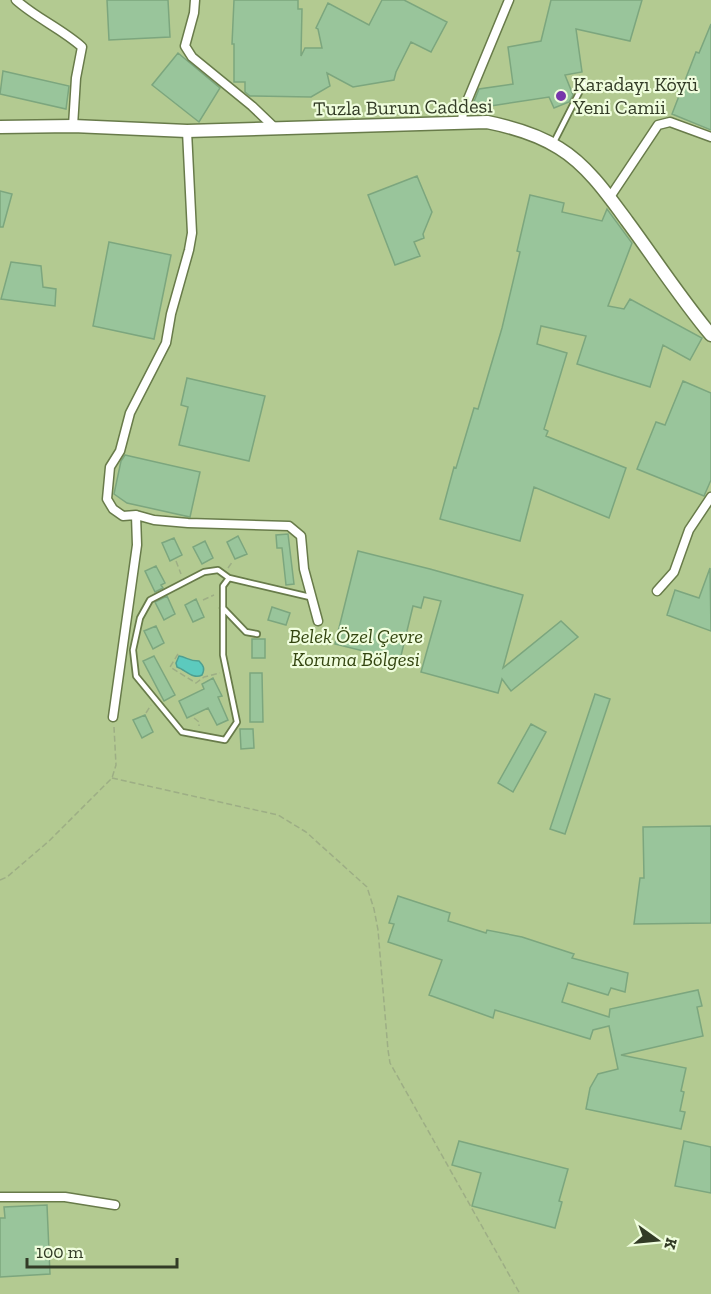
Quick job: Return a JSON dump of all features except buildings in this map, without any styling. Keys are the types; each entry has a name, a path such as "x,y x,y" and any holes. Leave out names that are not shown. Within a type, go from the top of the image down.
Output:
{"main road":[{"name":"Tuzla Burun Caddesi","path":"0,127 73,126 187,131 462,122 487,122 509,127 553,145 578,162 610,197 711,335"}],"street":[{"path":"16,0 82,47 76,78 73,126"},
{"path":"195,0 185,46 192,57 252,106 276,129"},
{"path":"462,122 463,111 509,0"},
{"path":"610,197 658,125 670,122 711,137"},
{"path":"187,131 192,233 189,250 171,314 166,343 136,399 120,451 110,468 107,499 113,509 123,516 136,515 154,520 188,523 289,526 301,536 304,569 318,621"},
{"path":"657,591 674,572 689,530 711,497"},
{"path":"113,717 137,545 136,515"},
{"path":"0,1197 65,1197 116,1205"}],"lane":[{"path":"553,145 584,83"},
{"path":"230,578 223,586 223,655 237,722 225,740 182,732 136,676 133,650 140,618 150,600 204,572 218,570 230,578 310,597"},
{"path":"223,608 246,632 257,634"}],"path":[{"path":"176,561 184,582"},
{"path":"203,600 223,591"},
{"path":"178,654 170,667 196,683 204,677 226,670"},
{"path":"0,880 7,877 49,842 112,778 116,765 113,717"},
{"path":"194,718 199,722 199,735"},
{"path":"112,778 258,809 278,816 306,832 366,887 378,930 390,1063 520,1294"}],"green space":[{"name":"Belek Özel Çevre Koruma Bölgesi","path":"0,0 711,0 711,1294 0,1294"}],"water":[{"path":"179,656 199,661 204,668 202,675 193,675 177,667"}],"place":[{"name":"Karadayı Köyü Yeni Camii","path":"561,96"}]}
